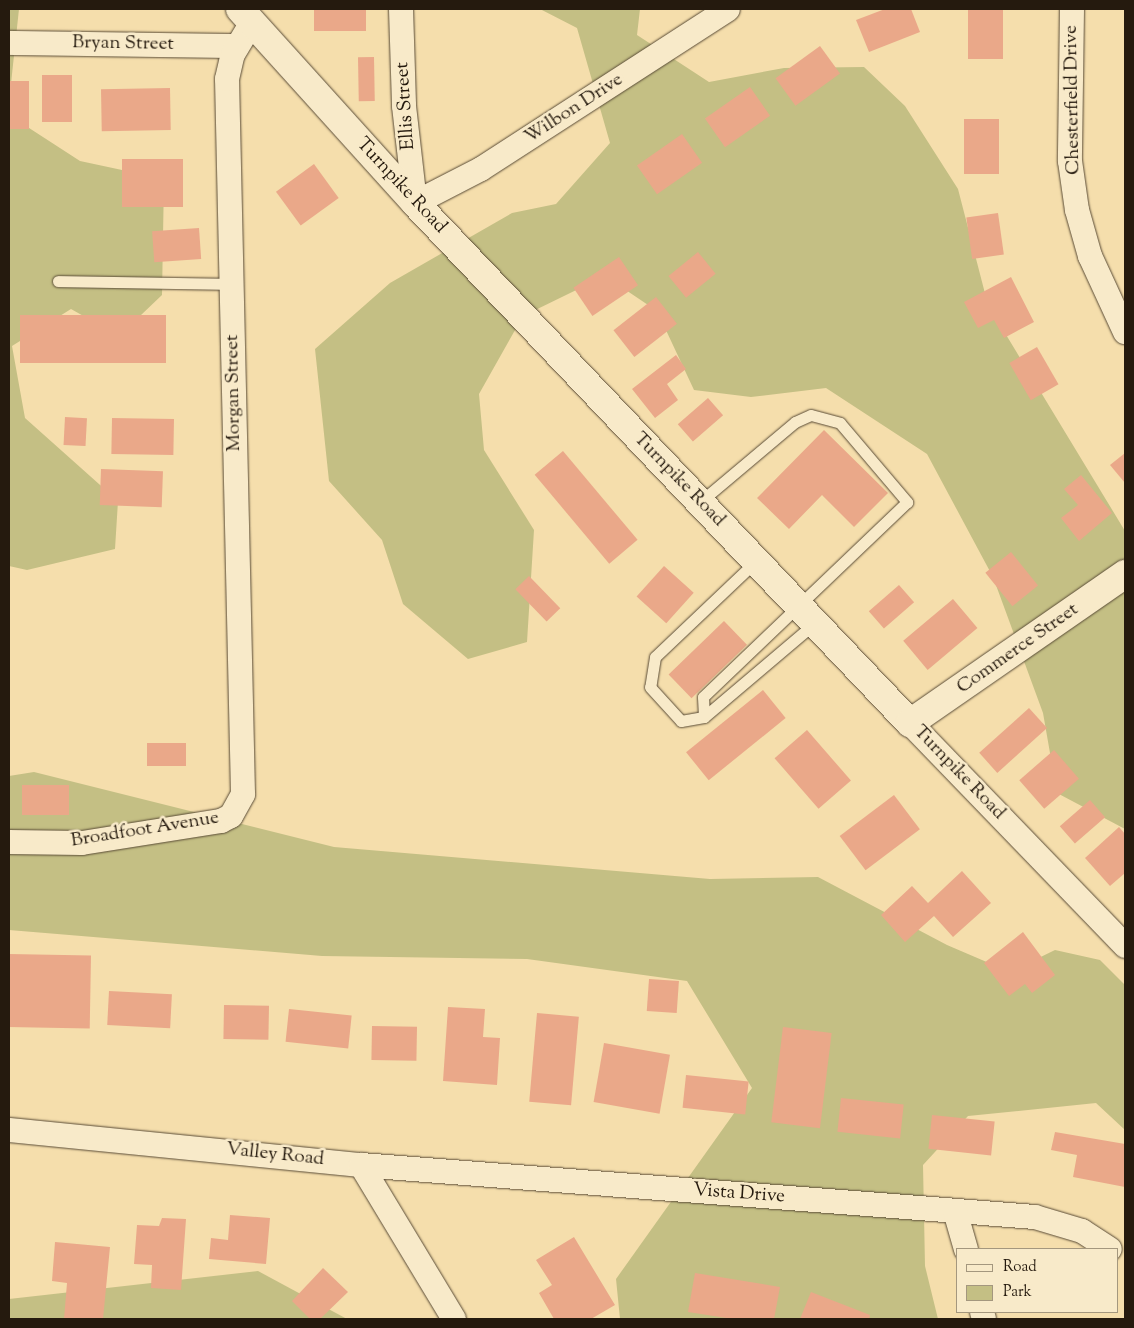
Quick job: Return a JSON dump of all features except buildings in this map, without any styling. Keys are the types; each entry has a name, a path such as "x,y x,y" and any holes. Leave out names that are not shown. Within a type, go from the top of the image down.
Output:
{"street":[{"name":"Ellis Street","path":"401,9 404,106 415,203"},
{"name":"Wilbon Drive","path":"415,203 481,169 728,9"},
{"name":"Chesterfield Drive","path":"1072,9 1070,162 1077,210 1090,256 1125,332"},
{"name":"Turnpike Road","path":"246,16 415,203 1125,946"},
{"name":"Morgan Street","path":"242,770 228,79 246,16"},
{"name":"Bryan Street","path":"9,43 237,46"},
{"name":"Commerce Street","path":"910,723 1125,574"},
{"name":"Broadfoot Avenue","path":"9,842 82,843 221,820 231,816 243,794 242,770"},
{"name":"Valley Road","path":"9,1130 361,1165"},
{"name":"Vista Drive","path":"361,1165 1036,1217 1067,1225 1108,1248"},
{"path":"361,1165 454,1319"},
{"path":"956,1211 966,1248"}],"lane":[{"path":"58,281 232,284"},
{"path":"700,502 795,422 812,415 840,423 907,502 807,614 704,718 681,721 650,686 655,657 756,561"},
{"path":"704,718 703,697 807,614"}],"green space":[{"path":"9,9 19,9 9,102"},
{"path":"540,9 640,9 637,35 709,82 784,68 864,67 905,106 958,189 988,305 1125,531 1125,829 1057,793 1043,713 993,577 927,454 826,388 751,397 694,390 657,311 605,276 523,316 479,394 484,450 534,530 527,642 468,659 403,604 382,540 329,481 315,349 390,283 512,213 556,204 610,143 577,28"},
{"path":"9,115 80,161 164,179 162,295 119,336 71,309 12,346 25,418 118,501 115,549 27,570 9,566"},
{"path":"34,772 334,847 710,879 818,877 947,945 1010,972 1055,950 1100,960 1125,985 1125,1130 1096,1103 968,1116 923,1165 925,1266 938,1319 620,1319 616,1279 752,1088 687,981 527,959 322,956 9,930 9,776"},
{"path":"258,1271 347,1319 9,1319 9,1299"}]}
